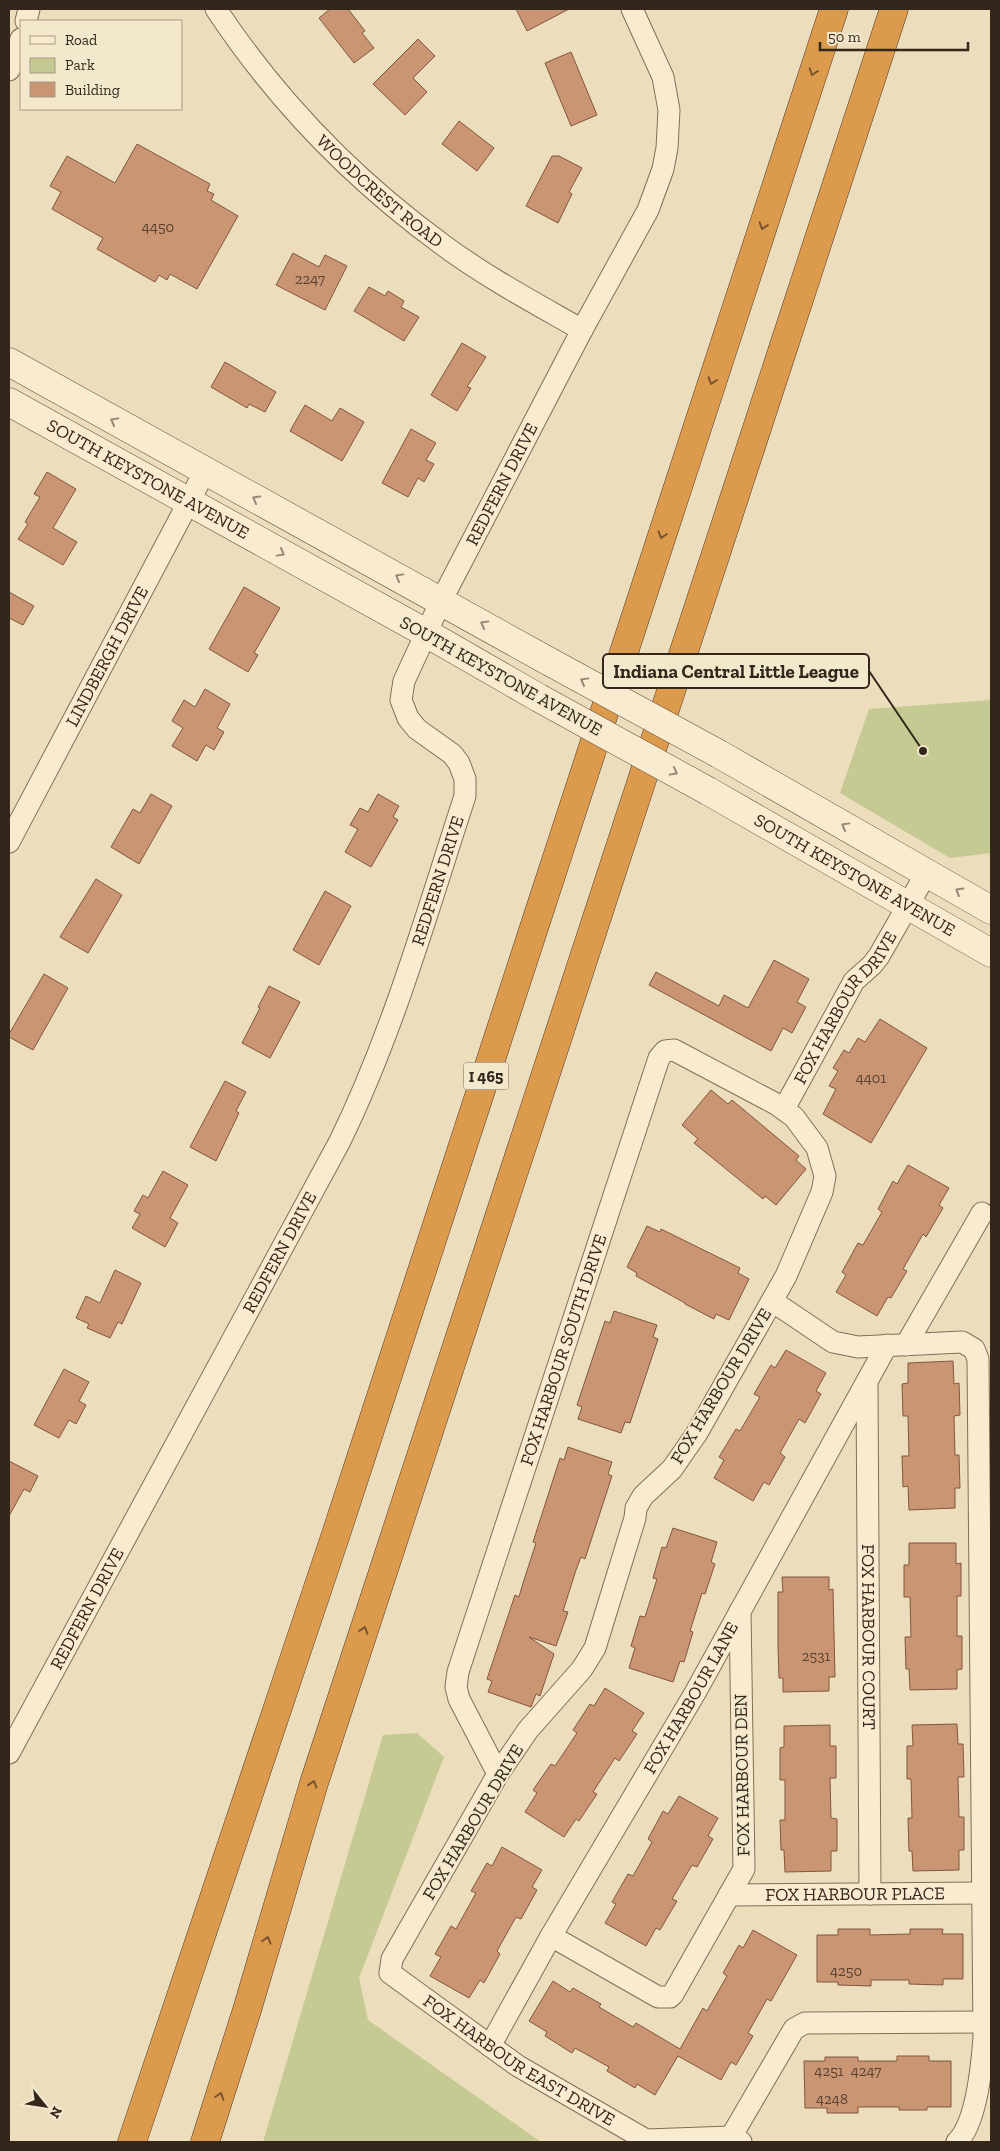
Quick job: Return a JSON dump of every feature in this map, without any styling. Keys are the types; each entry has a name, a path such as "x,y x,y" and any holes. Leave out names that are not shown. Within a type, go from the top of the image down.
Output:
{"highway":[{"name":"I 465","path":"132,2142 340,1521 834,9"},
{"path":"205,2142 247,2010 314,1783 894,9"}],"main road":[{"name":"SOUTH KEYSTONE AVENUE","path":"9,362 719,754 991,910"},
{"name":"SOUTH KEYSTONE AVENUE","path":"9,402 708,791 991,953"}],"street":[{"name":"WOODCREST ROAD","path":"216,9 256,65 290,107 327,147 401,214 491,278 582,330"},
{"name":"REDFERN DRIVE","path":"9,1753 340,1140 364,1091 388,1030 465,796 465,779 459,763 452,754 417,729 408,718 401,700 404,681 441,601 582,330 648,210 663,169 667,148 669,110 663,77 632,9"},
{"path":"9,70 20,42"},
{"name":"LINDBERGH DRIVE","path":"9,842 205,471"},
{"name":"FOX HARBOUR DRIVE","path":"390,1974 392,1959 498,1774 528,1730 582,1669 595,1648 635,1518 636,1508 643,1496 672,1469 697,1433 786,1276 822,1192 825,1176 817,1148 803,1126 784,1109 854,981 879,956 927,872"},
{"name":"FOX HARBOUR SOUTH DRIVE","path":"498,1774 459,1699 456,1687 457,1676 659,1058 665,1051 678,1052 784,1109"},
{"name":"FOX HARBOUR LANE","path":"490,2046 551,1936 695,1693 867,1380 896,1345 982,1213"},
{"path":"772,1301 836,1343 858,1347 962,1342 974,1349 978,1359 984,2022 979,2085 966,2131 958,2142"},
{"name":"FOX HARBOUR COURT","path":"867,1380 870,1894"},
{"name":"FOX HARBOUR DEN","path":"551,1936 658,1997 670,1997 744,1869 740,1608"},
{"name":"FOX HARBOUR PLACE","path":"729,1895 982,1893"},
{"name":"FOX HARBOUR EAST DRIVE","path":"390,1974 518,2066 646,2140 736,2140"},
{"path":"736,2140 794,2029 800,2024 805,2022 984,2022"}],"green space":[{"path":"991,700 991,853 950,858 840,793 869,709"},
{"path":"417,1733 444,1757 359,1978 368,2020 541,2142 263,2142 383,1735"}],"building":[{"path":"330,9 348,9 365,31 362,33 374,48 354,63 319,18"},
{"path":"516,9 569,9 527,31"},
{"path":"418,39 435,56 413,78 427,92 405,115 373,84"},
{"path":"571,52 597,115 571,126 545,63"},
{"path":"459,121 494,148 477,171 442,144"},
{"path":"137,144 210,184 207,191 214,194 211,200 238,216 197,289 170,274 167,280 159,275 155,282 97,249 103,238 52,209 61,192 50,186 67,156 115,183"},
{"path":"552,156 559,156 582,168 569,192 572,194 558,223 526,206"},
{"path":"293,253 319,267 325,255 347,266 325,310 276,285"},
{"path":"369,287 385,296 388,291 404,301 401,307 419,317 404,341 354,311"},
{"path":"462,343 486,357 467,387 471,388 457,411 431,395"},
{"path":"225,362 276,392 265,412 249,404 247,408 211,387"},
{"path":"305,405 332,421 340,408 364,422 342,461 290,431"},
{"path":"411,429 436,443 426,460 434,464 424,482 418,478 408,497 382,483"},
{"path":"47,472 76,489 53,528 77,542 63,565 18,539 28,524 25,522 40,497 34,494"},
{"path":"244,587 280,608 254,653 258,655 248,672 209,649"},
{"path":"9,592 34,606 23,625 9,618"},
{"path":"205,689 230,704 217,728 224,732 214,750 206,745 197,761 172,746 183,728 172,721 184,700 195,707"},
{"path":"151,794 172,806 139,864 111,847 133,809 140,813"},
{"path":"378,794 399,806 393,817 398,820 371,867 345,852 358,829 350,825 360,808 368,812"},
{"path":"96,879 122,895 88,953 60,937"},
{"path":"325,891 351,906 319,965 293,950"},
{"path":"774,960 809,979 797,1002 806,1007 792,1033 783,1028 771,1051 649,985 656,972 719,1006 724,995 748,1008"},
{"path":"44,974 68,988 33,1050 9,1037 9,1034"},
{"path":"269,986 300,1002 270,1058 242,1043"},
{"path":"880,1019 927,1048 871,1143 823,1114 836,1089 829,1086 838,1071 833,1068 844,1050 849,1053 858,1038 865,1042"},
{"path":"225,1081 246,1092 236,1111 239,1113 216,1161 190,1147"},
{"path":"711,1090 728,1104 732,1100 799,1156 796,1160 806,1169 776,1205 765,1196 763,1199 694,1143 698,1139 682,1125"},
{"path":"908,1165 949,1188 939,1205 943,1208 926,1237 923,1234 903,1269 907,1271 891,1298 888,1297 877,1316 836,1292 846,1275 842,1272 858,1243 863,1245 882,1212 878,1209 893,1181 897,1184"},
{"path":"163,1171 188,1185 170,1218 178,1223 165,1247 132,1228 140,1214 134,1211 143,1195 148,1198"},
{"path":"647,1226 660,1232 661,1229 740,1268 738,1273 749,1279 729,1320 716,1314 714,1319 685,1304 636,1276 637,1273 627,1267"},
{"path":"115,1270 141,1283 122,1324 118,1322 110,1338 87,1328 89,1324 76,1318 86,1296 100,1303"},
{"path":"614,1311 657,1325 653,1337 658,1339 630,1423 625,1422 621,1433 578,1419 582,1407 577,1405 605,1321 610,1323"},
{"path":"786,1350 826,1373 816,1391 821,1394 805,1423 799,1419 780,1453 785,1457 769,1485 764,1482 753,1501 714,1478 724,1460 719,1457 736,1429 740,1431 760,1397 754,1394 771,1365 775,1368"},
{"path":"953,1361 954,1384 959,1383 960,1415 954,1416 955,1455 959,1455 960,1488 955,1488 955,1508 909,1510 908,1486 903,1487 902,1456 909,1456 908,1416 903,1416 902,1384 908,1383 908,1363"},
{"path":"64,1369 89,1382 79,1401 86,1405 76,1424 69,1420 59,1438 34,1425"},
{"path":"568,1447 612,1462 608,1474 612,1476 585,1559 581,1557 576,1570 563,1611 568,1612 556,1646 529,1637 554,1654 540,1696 536,1694 531,1707 488,1692 492,1681 487,1679 515,1595 519,1597 536,1543 533,1542 560,1458 564,1460"},
{"path":"9,1461 38,1476 30,1492 24,1489 9,1516"},
{"path":"673,1528 717,1542 711,1562 715,1564 705,1594 702,1593 690,1631 693,1632 684,1662 680,1661 673,1682 629,1668 635,1648 631,1646 640,1616 645,1617 657,1579 653,1578 662,1547 666,1548"},
{"path":"909,1543 956,1543 956,1564 961,1563 961,1596 957,1596 957,1636 962,1636 962,1669 957,1670 957,1689 910,1690 909,1669 906,1669 905,1637 911,1637 910,1597 904,1597 904,1565 909,1565"},
{"path":"782,1577 829,1577 829,1590 833,1589 835,1677 829,1677 829,1691 783,1692 783,1678 779,1678 778,1647 778,1592 783,1592"},
{"path":"605,1688 644,1713 632,1731 637,1734 619,1761 615,1758 593,1792 597,1794 579,1821 576,1819 564,1837 525,1812 537,1793 533,1790 551,1764 555,1766 577,1733 573,1730 590,1704 594,1706"},
{"path":"957,1724 958,1744 963,1744 964,1777 958,1777 959,1817 964,1817 964,1850 959,1850 959,1870 913,1871 912,1851 909,1851 908,1818 912,1818 911,1779 907,1779 907,1746 913,1746 912,1725"},
{"path":"830,1725 830,1746 836,1746 836,1778 830,1778 831,1818 837,1819 837,1851 831,1851 831,1871 785,1872 784,1850 781,1850 780,1820 785,1820 785,1780 780,1780 780,1748 784,1747 784,1726"},
{"path":"679,1796 718,1818 708,1836 713,1839 697,1867 692,1865 672,1899 677,1901 660,1930 656,1928 646,1946 605,1923 616,1904 612,1902 628,1874 633,1876 652,1842 648,1839 663,1811 668,1814"},
{"path":"502,1847 542,1870 532,1887 537,1890 521,1919 516,1917 497,1951 500,1954 484,1983 480,1980 469,1998 430,1976 441,1957 435,1954 451,1926 456,1929 476,1893 471,1891 487,1863 492,1866"},
{"path":"838,1929 870,1929 870,1935 910,1934 910,1929 943,1929 942,1934 963,1934 963,1979 943,1979 943,1985 909,1984 909,1980 871,1980 871,1986 838,1985 838,1982 817,1982 817,1935 838,1935"},
{"path":"753,1930 797,1955 771,2001 767,1999 748,2033 753,2036 736,2065 731,2062 721,2080 678,2056 655,2095 637,2084 635,2088 607,2071 609,2067 575,2048 572,2053 545,2036 547,2032 529,2021 553,1981 570,1992 573,1988 601,2004 599,2007 633,2027 636,2023 680,2049 703,2008 707,2011 727,1976 723,1973 739,1945 743,1948"},
{"path":"897,2056 929,2056 929,2061 951,2061 951,2107 927,2107 927,2110 899,2110 899,2107 858,2107 858,2113 827,2113 827,2108 805,2108 804,2061 825,2061 825,2057 858,2057 858,2061 897,2061"}],"place":[{"name":"Indiana Central Little League","path":"923,751"}]}
